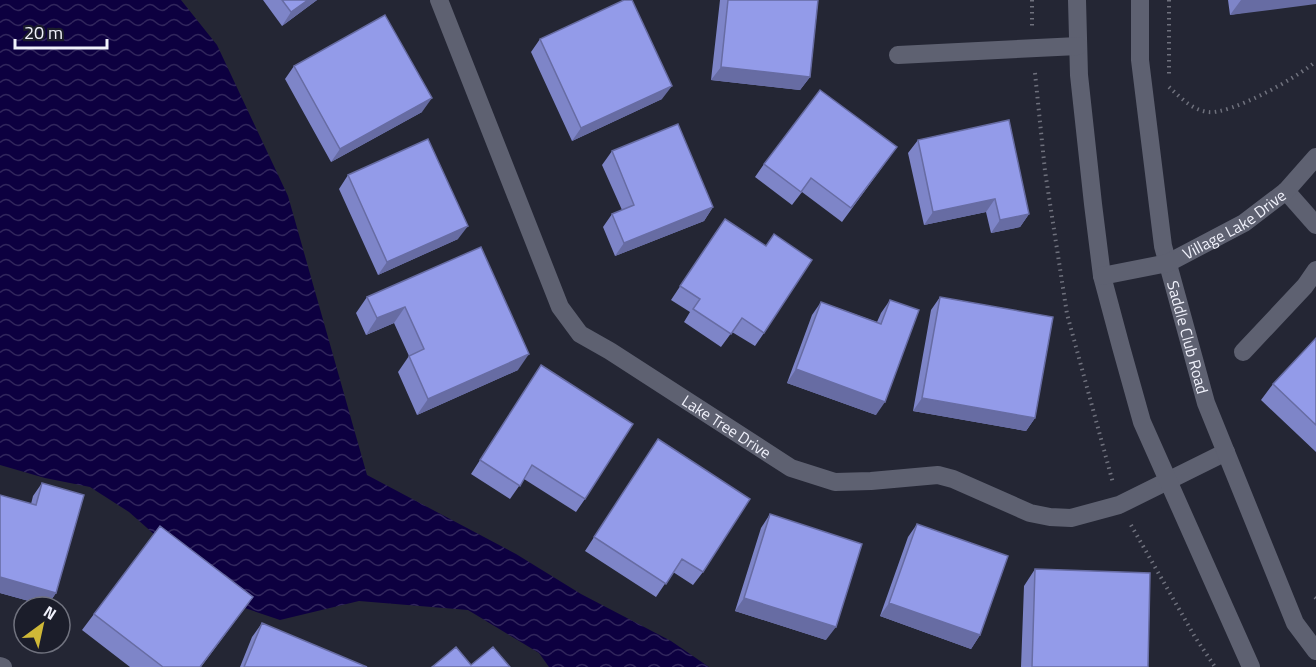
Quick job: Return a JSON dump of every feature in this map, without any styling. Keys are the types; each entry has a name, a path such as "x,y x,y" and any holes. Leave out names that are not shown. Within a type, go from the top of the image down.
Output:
{"street":[{"name":"Lake Tree Drive","path":"439,0 560,307 580,334 791,468 835,482 938,475 953,479 1030,513 1071,518 1119,505 1226,452"},
{"path":"1077,0 1081,98 1102,276 1142,422 1251,667"},
{"name":"Saddle Club Road","path":"1140,0 1140,60 1163,246 1206,403 1295,623 1316,651"},
{"path":"898,55 1078,46"},
{"name":"Village Lake Drive","path":"1102,276 1168,263 1244,223 1286,191 1316,157"},
{"path":"1286,191 1316,225"},
{"path":"1243,352 1305,286 1316,270"}],"path":[{"path":"1032,0 1032,49 1045,171 1067,314 1119,505 1195,638 1215,667"},
{"path":"1169,87 1186,103 1207,112 1225,111 1256,98 1316,61"}],"water":[{"path":"0,0 181,0 217,45 288,196 367,475 516,554 581,594 671,641 709,667 549,667 539,653 468,610 359,601 280,620 233,604 129,512 90,487 45,478 0,465"}],"building":[{"path":"282,0 308,0 291,12"},
{"path":"624,0 632,0 672,86 581,128 540,39"},
{"path":"728,0 818,0 810,77 721,67"},
{"path":"385,15 432,98 340,149 294,66"},
{"path":"820,90 897,147 851,208 811,178 801,192 764,164"},
{"path":"1009,120 1029,214 1000,220 995,199 933,212 918,140"},
{"path":"678,124 713,207 624,243 612,214 634,205 612,151"},
{"path":"428,139 468,226 387,262 348,175"},
{"path":"725,219 766,246 774,234 812,260 764,333 742,318 731,334 693,309 700,299 680,286"},
{"path":"481,247 529,354 428,399 409,356 424,349 405,307 377,318 367,297"},
{"path":"940,297 1053,317 1035,418 922,398"},
{"path":"890,300 919,310 885,402 796,369 821,302 881,324"},
{"path":"1316,338 1316,425 1273,384"},
{"path":"541,365 633,424 585,499 532,465 520,486 480,460"},
{"path":"658,439 750,499 703,572 682,559 666,584 594,537"},
{"path":"42,483 84,495 56,593 0,577 0,495 36,505"},
{"path":"770,514 862,544 836,627 744,598"},
{"path":"917,524 1008,556 980,635 889,603"},
{"path":"160,526 253,597 200,667 163,667 94,614"},
{"path":"1035,569 1150,573 1148,667 1032,667"},
{"path":"262,623 367,667 244,667"},
{"path":"456,647 471,665 493,647 510,667 432,667"}]}
